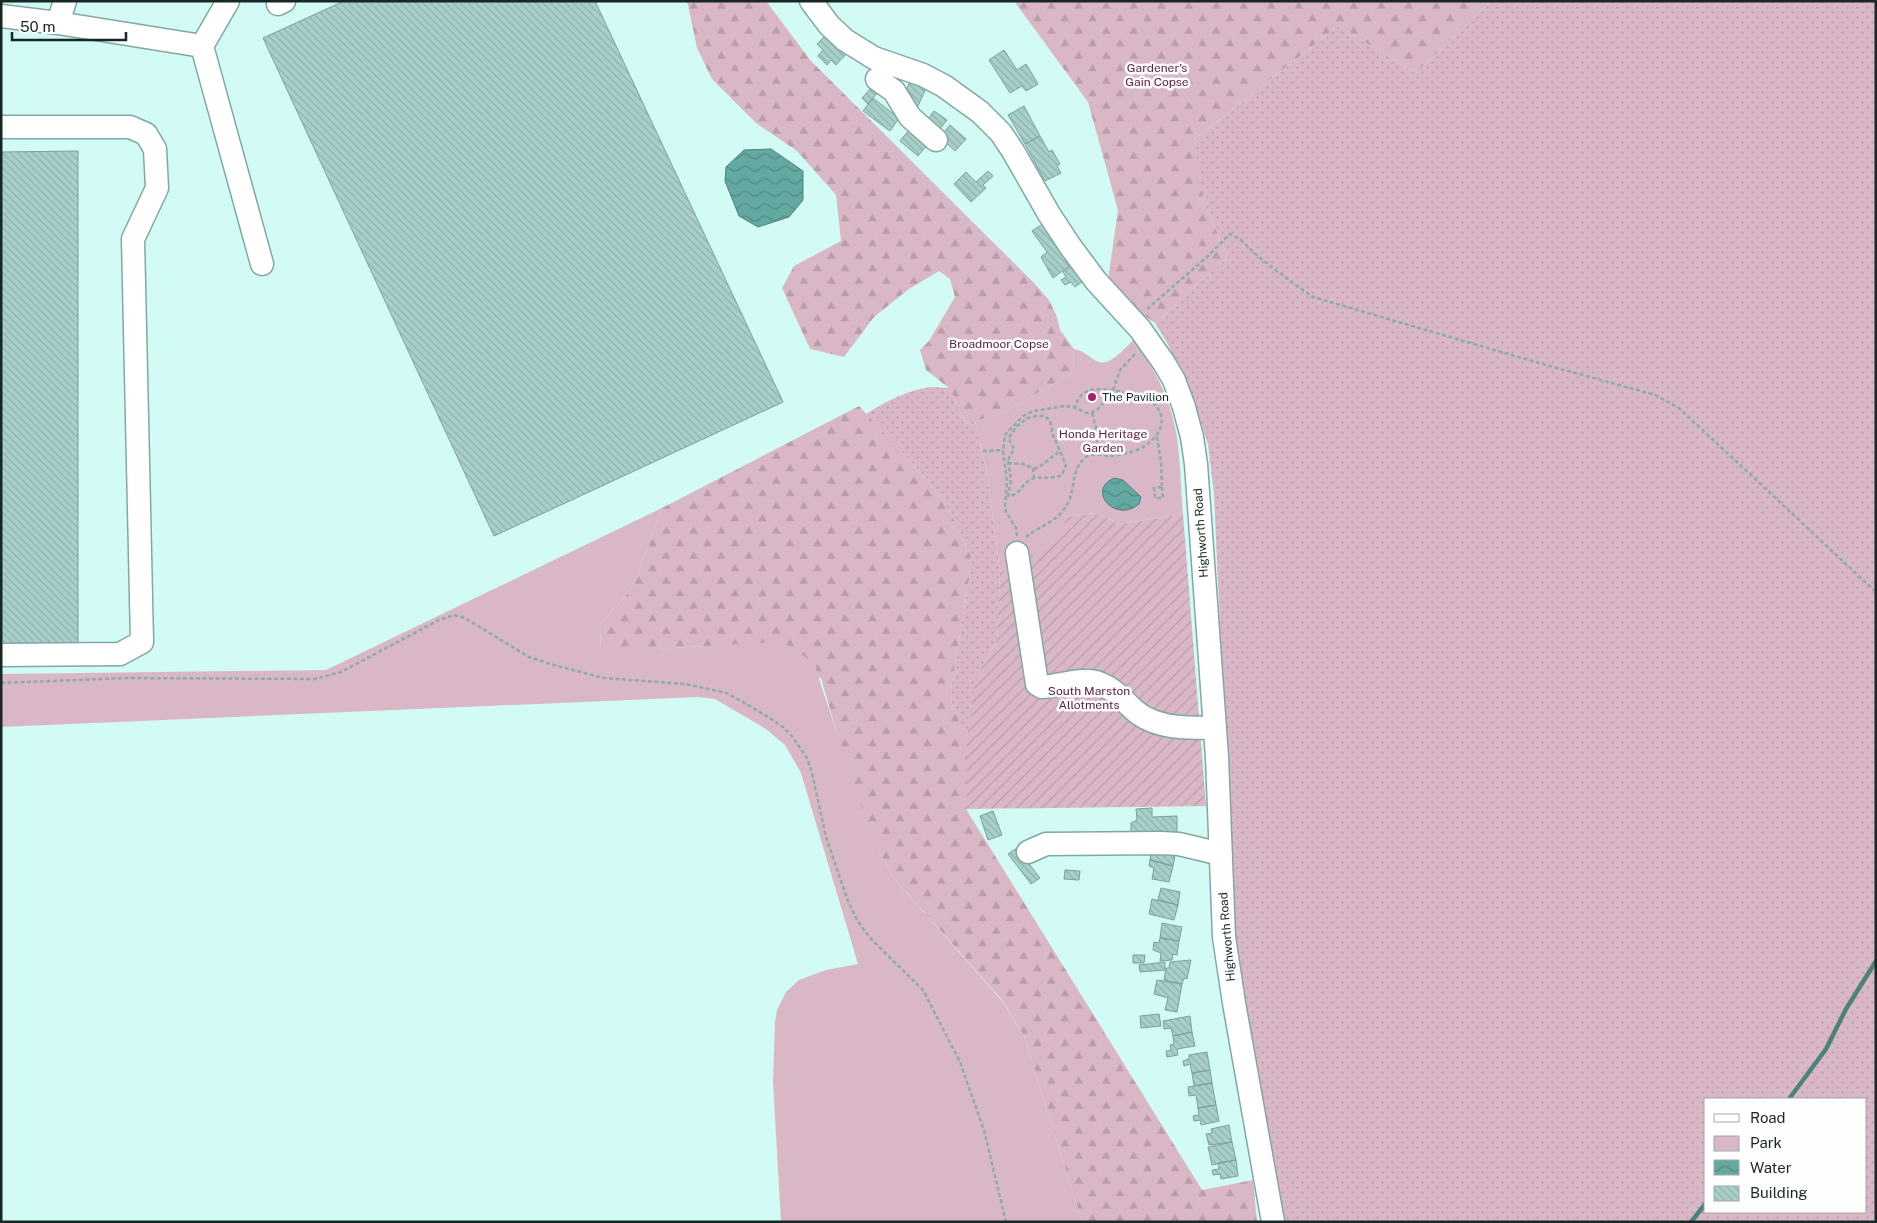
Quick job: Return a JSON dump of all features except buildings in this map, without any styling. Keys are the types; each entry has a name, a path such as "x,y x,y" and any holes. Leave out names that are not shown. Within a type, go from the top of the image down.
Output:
{"street":[{"path":"58,23 65,1"},
{"path":"228,1 202,46 262,264"},
{"name":"Highworth Road","path":"811,1 829,25 845,40 874,58 932,79 991,122 1013,151 1049,214 1070,246 1096,281 1148,341 1174,380 1184,407 1193,443 1198,484 1215,727 1224,937 1273,1222"},
{"path":"1,16 202,46"},
{"path":"906,69 885,85 910,116 936,140"},
{"path":"1,127 130,126 146,134 155,148 157,188 133,239 142,642 120,654 1,655"},
{"path":"1018,549 1035,681 1037,684 1042,687 1096,682 1111,689 1133,710 1151,720 1182,728 1215,727"},
{"path":"1028,852 1046,844 1172,843 1220,854"}],"path":[{"path":"1132,321 1207,257 1230,234 1239,237 1250,250 1287,280 1313,297 1656,395 1679,408 1876,592"},
{"path":"1008,439 1023,421 1032,416 1048,418 1066,465 1062,475 1054,478 1034,478 1026,483 1016,495 1008,496 1011,480 1003,450 1005,435 1026,414 1055,407 1069,406 1087,413 1096,411 1113,390 1123,365 1148,341"},
{"path":"1075,408 1078,398 1085,392 1094,389 1140,394 1158,408 1161,414 1161,424 1157,436 1161,460 1163,498 1155,498 1154,488 1162,487"},
{"path":"1092,413 1098,435 1094,454"},
{"path":"1005,435 1014,449 1007,462 1005,505 1006,512 1016,528 1018,549"},
{"path":"1018,549 1028,535 1052,521 1064,510 1070,499 1076,467 1086,457 1094,454 1111,456 1130,453 1144,446 1157,436"},
{"path":"983,451 1003,450"},
{"path":"1007,462 1024,464 1034,468 1039,467 1060,451"},
{"path":"1034,468 1034,478"},
{"path":"1,683 126,678 315,679 341,672 439,620 454,614 461,616 529,657 554,665 604,678 685,684 728,693 736,697 783,727 795,740 807,758 829,846 848,901 857,920 870,938 923,990 960,1062 982,1125 1006,1222"}],"green space":[{"name":"Broadmoor Copse","path":"686,1 766,1 811,61 1049,300 1057,317 1060,330 1074,349 1073,371 1065,378 1002,413 966,424 949,388 926,370 920,350 929,341 955,297 950,279 939,271 909,289 874,317 844,357 810,349 782,288 794,266 841,241 836,195 797,151 756,123 712,79 697,48"},
{"name":"Gardener's Gain Copse","path":"1014,1 1491,1 1416,73 1338,26 1194,140 1204,203 1228,257 1155,323 1122,301 1108,280 1118,210 1088,102"},
{"path":"1491,1 1876,1 1876,1222 1280,1222 1236,982 1214,494 1208,444 1186,380 1155,323 1228,257 1204,203 1193,141 1338,26 1416,73"},
{"name":"Honda Heritage Garden","path":"1135,339 1160,383 1171,411 1178,449 1183,514 1121,524 1096,513 1064,517 1066,534 1008,570 1000,571 987,473 975,421 1002,413 1065,378 1073,371 1074,349 1082,351 1096,361 1104,362 1118,355"},
{"path":"931,387 949,388 966,424 975,421 987,473 1000,571 997,640 985,661 967,738 952,704 951,689 969,580 971,556 950,512 926,478 866,414 897,397"},
{"path":"859,406 926,478 950,512 971,556 969,580 951,689 952,704 967,737 974,685 985,661 966,809 1202,1190 1253,1180 1257,1222 1082,1222 1024,1036 1002,1000 892,876 869,828 860,804 821,678 702,646 601,653 600,624 634,585 662,508"},
{"path":"662,508 634,585 600,624 601,652 779,642 796,649 815,666 858,799 881,855 892,876 1002,1001 1024,1036 1082,1222 781,1222 773,1082 777,1010 786,992 799,980 826,970 858,964 801,773 785,745 766,729 715,699 698,697 1,727 1,674 326,670"},
{"name":"South Marston Allotments","path":"1096,513 1121,524 1183,514 1206,806 966,809 967,738 974,685 997,640 1000,571 1008,570 1065,534 1064,517"}],"water":[{"path":"771,149 803,171 803,200 789,217 758,227 739,216 725,181 726,167 744,150"},
{"path":"1114,478 1123,480 1141,497 1139,504 1130,509 1121,510 1113,508 1107,503 1103,497 1103,490 1106,483"}],"waterway":[{"path":"1790,1098 1826,1049 1846,1009 1876,961"},
{"path":"1691,1222 1704,1206"}],"place":[{"name":"The Pavilion","path":"1092,397"}]}
